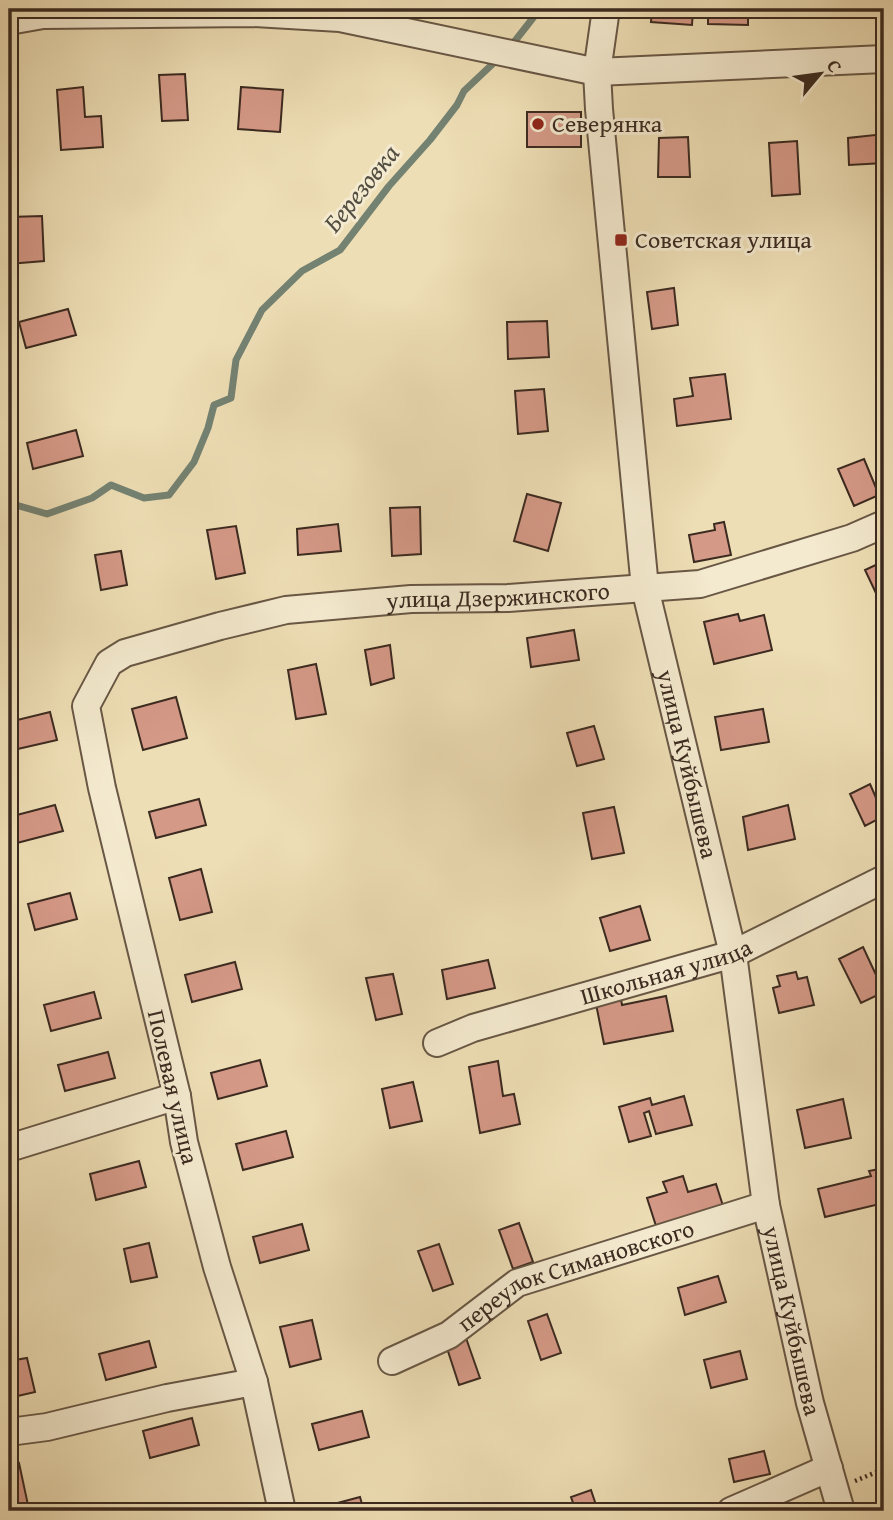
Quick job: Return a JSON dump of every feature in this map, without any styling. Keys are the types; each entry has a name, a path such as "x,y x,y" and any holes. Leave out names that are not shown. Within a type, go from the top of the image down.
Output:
{"street":[{"name":"улица Куйбышева","path":"606,9 597,72 645,588 733,954 766,1205 810,1403 841,1511"},
{"path":"9,21 57,15 254,13 340,18 597,72 884,59"},
{"name":"улица Дзержинского","path":"108,663 125,653 286,610 411,599 508,598 700,584 852,538 884,524"},
{"name":"Полевая улица","path":"108,663 86,706 102,788 177,1096 184,1142 217,1267 254,1382 282,1511"},
{"name":"Школьная улица","path":"437,1043 473,1028 733,954 884,879"},
{"path":"9,1148 177,1096"},
{"name":"переулок Симановского","path":"392,1361 449,1335 517,1283 766,1205"},
{"path":"9,1432 47,1427 167,1398 254,1382"},
{"path":"732,1511 829,1468"}],"building":[{"path":"652,9 693,9 692,25 651,22"},
{"path":"708,9 748,9 748,25 708,24"},
{"path":"823,9 852,9 852,14 824,15"},
{"path":"185,74 188,120 162,121 159,75"},
{"path":"83,87 85,117 101,116 103,147 61,150 57,90"},
{"path":"241,87 283,90 280,132 238,129"},
{"path":"527,112 581,112 581,147 527,147"},
{"path":"884,134 884,163 849,165 848,138"},
{"path":"688,137 690,177 658,177 659,138"},
{"path":"797,141 800,194 772,196 769,143"},
{"path":"42,216 44,261 9,264 9,217"},
{"path":"674,288 678,325 652,329 647,292"},
{"path":"68,309 76,335 26,348 19,322"},
{"path":"547,321 549,357 508,359 507,322"},
{"path":"725,374 731,419 677,426 674,399 693,396 690,378"},
{"path":"544,389 548,431 518,434 515,391"},
{"path":"76,430 83,456 33,469 27,443"},
{"path":"864,459 879,495 854,506 838,469"},
{"path":"527,494 561,503 548,551 514,541"},
{"path":"420,507 421,554 392,556 390,508"},
{"path":"724,522 731,555 694,562 689,535 715,530 714,524"},
{"path":"338,524 341,551 298,555 297,529"},
{"path":"236,526 245,573 216,579 207,530"},
{"path":"121,551 127,585 101,590 95,555"},
{"path":"884,561 884,610 865,570"},
{"path":"738,614 740,621 764,615 772,650 714,664 704,622"},
{"path":"574,630 579,660 531,667 527,638"},
{"path":"390,645 394,678 371,685 365,650"},
{"path":"316,664 326,714 296,719 288,670"},
{"path":"176,697 187,738 143,750 132,709"},
{"path":"763,709 769,742 721,750 715,717"},
{"path":"50,712 57,740 9,751 9,722"},
{"path":"594,726 604,759 577,766 567,733"},
{"path":"870,784 884,816 865,826 850,794"},
{"path":"199,799 206,825 156,838 149,812"},
{"path":"55,805 63,831 13,844 9,817"},
{"path":"788,805 795,839 748,850 743,817"},
{"path":"614,807 624,853 592,859 583,813"},
{"path":"201,869 212,912 180,920 169,878"},
{"path":"70,893 77,919 35,930 28,904"},
{"path":"640,906 650,940 610,951 600,918"},
{"path":"863,947 884,992 861,1003 839,959"},
{"path":"488,960 495,988 447,999 442,970"},
{"path":"235,962 242,989 192,1002 185,975"},
{"path":"796,972 798,979 807,977 814,1005 779,1013 773,988 780,986 777,976"},
{"path":"393,974 402,1014 376,1020 366,978"},
{"path":"94,992 101,1018 51,1031 44,1005"},
{"path":"666,996 673,1031 604,1044 596,1004 621,999 622,1005"},
{"path":"108,1052 115,1078 65,1091 58,1065"},
{"path":"260,1060 267,1086 218,1099 211,1073"},
{"path":"498,1061 503,1096 514,1094 520,1124 480,1133 469,1067"},
{"path":"413,1082 422,1121 390,1128 382,1089"},
{"path":"684,1096 692,1125 656,1134 649,1111 644,1113 651,1136 629,1142 619,1107 650,1098 652,1105"},
{"path":"843,1099 851,1138 805,1148 797,1110"},
{"path":"286,1131 293,1157 243,1170 236,1144"},
{"path":"139,1161 146,1187 96,1200 90,1174"},
{"path":"884,1168 884,1203 825,1217 818,1189 871,1176 869,1171"},
{"path":"683,1176 688,1192 716,1184 724,1209 657,1229 647,1198 667,1192 663,1182"},
{"path":"519,1223 533,1262 513,1269 499,1230"},
{"path":"302,1224 309,1250 260,1263 253,1237"},
{"path":"149,1243 157,1277 131,1282 124,1249"},
{"path":"439,1244 453,1284 433,1291 418,1251"},
{"path":"718,1276 726,1302 685,1315 678,1288"},
{"path":"547,1314 561,1353 541,1360 528,1321"},
{"path":"312,1320 321,1359 290,1367 280,1327"},
{"path":"466,1338 480,1378 459,1385 446,1345"},
{"path":"149,1341 156,1367 106,1380 99,1354"},
{"path":"740,1351 747,1379 711,1388 704,1360"},
{"path":"27,1358 35,1392 9,1398 9,1361"},
{"path":"362,1411 369,1437 319,1450 312,1424"},
{"path":"192,1418 199,1445 150,1458 143,1431"},
{"path":"764,1451 770,1474 734,1482 729,1459"},
{"path":"19,1463 28,1505 9,1510 9,1465"},
{"path":"591,1490 598,1511 576,1511 571,1497"},
{"path":"360,1497 364,1511 311,1511 311,1510"}],"waterway":[{"name":"Березовка","path":"511,46 540,9"},
{"name":"Березовка","path":"9,503 47,514 92,498 111,485 144,498 169,495 194,462 214,405 231,398 236,360 262,310 302,271 340,250 389,186 430,140 457,105 464,91 500,57"}],"place":[{"name":"Северянка","path":"538,124"},
{"name":"Советская улица","path":"621,240"}]}
